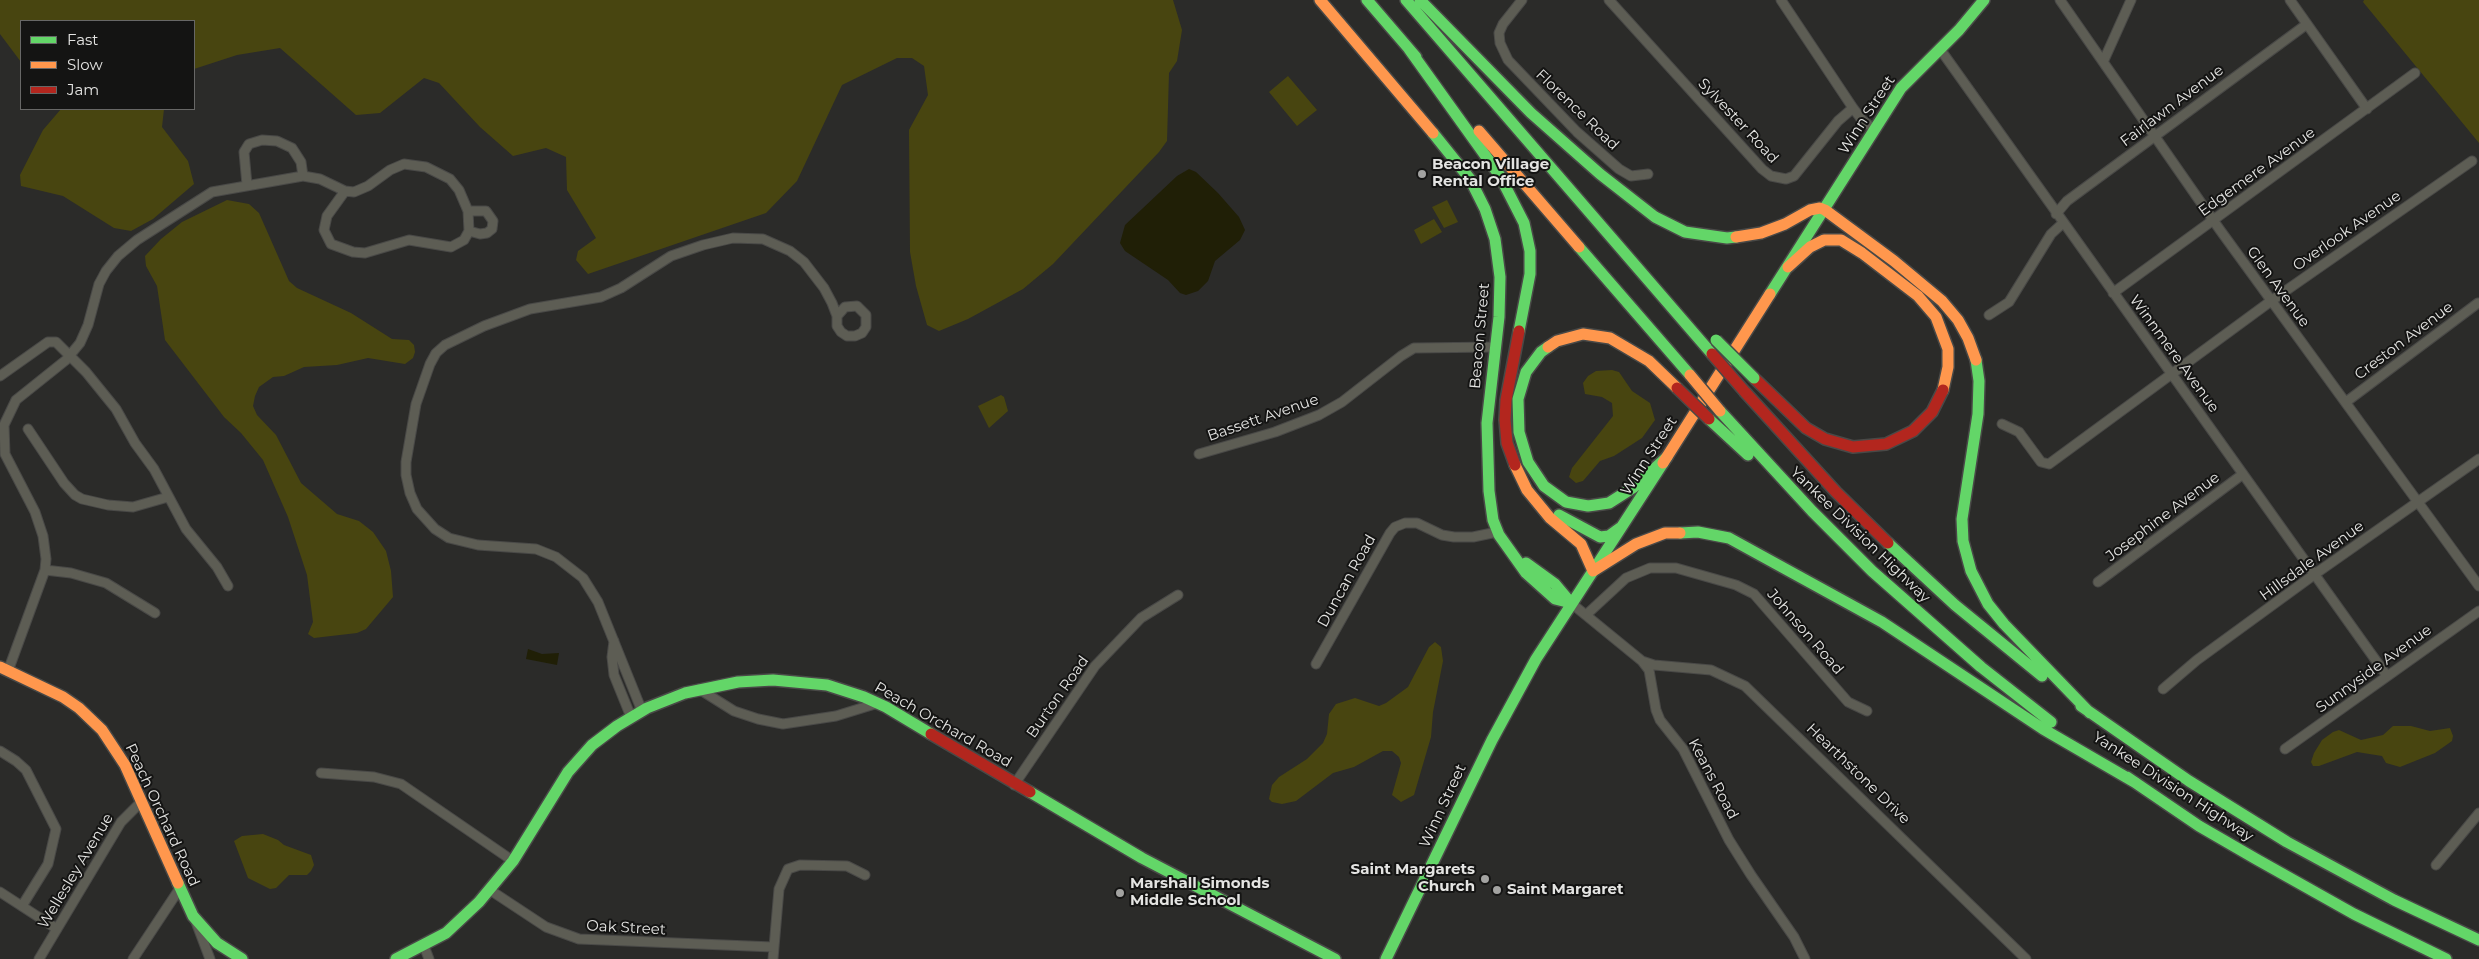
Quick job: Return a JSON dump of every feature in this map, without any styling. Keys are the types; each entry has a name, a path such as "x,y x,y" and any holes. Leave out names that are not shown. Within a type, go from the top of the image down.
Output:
{"main road":[{"name":"Beacon Street","path":"1320,0 1454,157 1477,190 1492,229 1499,260 1500,300 1496,347 1488,401 1487,440 1489,491 1498,532 1526,573 1555,599 1570,603"},
{"name":"Yankee Division Highway","path":"1367,0 1720,411 1796,494 1872,571 1944,635 2022,700 2136,783 2199,826 2354,914 2446,959"},
{"name":"Yankee Division Highway","path":"1406,0 1745,392 1836,492 1910,564 1999,642 2090,713 2189,781 2287,842 2394,900 2479,940"},
{"path":"1420,0 1531,114 1620,190 1665,223 1685,232 1706,236 1739,237 1777,228 1816,208 1825,210 1935,295 1953,314 1965,332 1975,357 1980,388 1962,519 1963,541 1969,566 1981,592 2004,624 2090,713"},
{"name":"Winn Street","path":"1386,959 1489,746 1536,659 1570,603 1667,457 1901,88 1974,14 1984,0"},
{"path":"1409,49 1500,176 1513,199 1526,230 1530,274 1509,382 1505,420 1510,451 1527,490 1550,518 1581,544 1593,570 1636,544 1664,534 1698,532 1729,538 1875,618 2043,729 2136,783"},
{"path":"1628,258 1806,428 1825,439 1853,447 1886,444 1913,431 1932,412 1945,385 1948,349 1943,331 1936,317 1918,296 1862,252 1841,240 1824,240 1810,247 1788,267"},
{"path":"1667,457 1634,487 1609,503 1588,506 1566,502 1544,486 1528,462 1518,432 1518,399 1526,372 1541,352 1557,341 1583,334 1604,336 1626,346 1648,361 1708,419 1796,494"},
{"path":"1527,490 1551,510 1596,536 1609,536 1620,528"},
{"name":"Peach Orchard Road","path":"4,669 63,697 87,715 117,750 194,916 216,943 242,959"},
{"name":"Peach Orchard Road","path":"396,959 424,946 457,924 490,890 512,861 568,772 592,745 631,717 699,689 748,681 808,681 845,690 878,703 1014,785 1142,858 1335,959"}],"street":[{"name":"Florence Road","path":"1522,0 1500,29 1498,38 1508,60 1577,132 1619,169 1631,176 1648,174"},
{"name":"Sylvester Road","path":"1608,0 1762,169 1771,176 1786,180 1794,176 1838,121 1853,108"},
{"path":"1782,0 1853,108 1862,120 1874,129"},
{"name":"Glen Avenue","path":"2060,0 2104,60 2213,220 2479,586"},
{"path":"2104,60 2131,0"},
{"path":"2290,0 2367,109"},
{"name":"Fairlawn Avenue","path":"2056,214 2067,201 2307,24"},
{"name":"Winnmere Avenue","path":"1940,49 2387,676"},
{"name":"Edgemere Avenue","path":"2113,293 2415,73"},
{"path":"247,185 244,152 249,144 262,140 277,141 292,148 301,162 303,176"},
{"name":"Overlook Avenue","path":"2002,424 2021,433 2040,461 2045,464 2050,463 2272,301 2472,161"},
{"path":"4,669 45,570 45,545 40,525 27,495 7,461 3,430 8,414 16,400 70,356 85,333 102,277 123,251 203,196 218,190 303,176 324,180 345,191 354,192 365,188 399,165 418,165 438,172 450,179 459,190 468,211 469,231 462,242 449,247 409,240 365,253 344,249 328,242 324,228 327,216 345,191"},
{"path":"468,211 486,211 493,221 492,229 487,233 480,234 469,231"},
{"path":"1989,315 2010,301 2051,234 2063,223"},
{"path":"642,711 598,602 589,586 579,575 556,557 527,548 457,541 435,528 418,509 406,475 406,462 416,404 432,358 440,348 456,338 509,316 541,306 601,297 621,288 665,259 679,253 714,242 741,238 770,241 800,258 824,288 837,316"},
{"name":"Creston Avenue","path":"2346,402 2478,303"},
{"path":"0,376 52,341 70,356 95,382 116,409 135,443 154,469 186,529 217,567 228,586"},
{"name":"Bassett Avenue","path":"1199,454 1275,432 1327,411 1414,348 1496,347"},
{"path":"28,429 64,483 75,495 82,499 108,505 133,507 168,497"},
{"name":"Hillsdale Avenue","path":"2163,689 2197,660 2315,574 2479,459"},
{"name":"Josephine Avenue","path":"2098,582 2243,474"},
{"name":"Duncan Road","path":"1316,664 1395,527 1405,523 1417,523 1442,535 1454,538 1473,537 1498,532"},
{"name":"Johnson Road","path":"1586,615 1622,581 1635,572 1650,568 1676,568 1736,585 1754,594 1848,702 1867,711"},
{"path":"45,570 71,573 106,584 154,614"},
{"name":"Burton Road","path":"1014,785 1095,666 1141,618 1178,595"},
{"name":"Keans Road","path":"1570,603 1642,661 1651,674 1660,720 1681,746 1730,840 1751,875 1794,937 1805,959"},
{"name":"Sunnyside Avenue","path":"2285,749 2479,611"},
{"path":"614,641 612,664 614,674 631,717"},
{"name":"Hearthstone Drive","path":"1642,661 1654,665 1711,670 1732,678 1751,690 2026,959"},
{"path":"699,689 734,710 767,722 783,724 827,718 878,703"},
{"path":"0,752 16,761 26,770 56,830 48,864 22,906"},
{"path":"321,773 374,777 401,784 512,861"},
{"name":"Wellesley Avenue","path":"39,959 120,822 142,801"},
{"path":"2436,865 2479,813"},
{"path":"773,959 779,889 788,870 795,866 847,866 865,875"},
{"path":"133,959 180,888"},
{"name":"Oak Street","path":"490,890 546,927 579,939 773,947"},
{"path":"0,892 57,929"},
{"name":"Peach Orchard Road","path":"194,916 210,959"},
{"path":"424,946 430,959"}],"shaded area":[{"path":"0,0 1173,0 1182,30 1177,61 1169,73 1167,141 1159,152 1053,264 1023,289 968,319 939,331 927,325 916,286 910,252 909,130 928,95 924,66 912,58 897,58 842,85 797,181 766,213 588,274 576,260 578,251 596,238 567,190 566,157 546,148 513,156 480,127 439,83 424,78 380,113 356,115 280,48 237,55 195,69 195,20 20,20 20,61 0,34"},
{"path":"2364,0 2479,0 2479,143 2363,2"},
{"path":"1288,76 1317,110 1297,126 1269,92"},
{"path":"60,110 164,110 162,127 188,161 194,184 153,219 131,231 114,228 63,196 21,186 20,175 43,130"},
{"path":"1189,169 1196,172 1218,193 1239,217 1245,230 1240,240 1215,261 1208,281 1198,291 1186,295 1180,293 1168,280 1125,251 1120,243 1125,225 1177,176"},
{"path":"227,200 249,204 259,213 289,281 297,288 351,313 392,339 409,340 414,345 415,352 413,358 405,364 368,358 337,365 304,367 284,376 273,377 259,387 253,406 257,415 276,435 301,483 337,514 359,521 373,532 386,551 391,571 393,597 366,629 357,633 314,638 308,634 313,622 307,575 288,517 263,460 241,433 224,417 165,340 157,286 146,266 145,256 161,239 182,222"},
{"path":"1447,200 1458,222 1444,228 1432,207"},
{"path":"1434,219 1442,232 1421,244 1414,230"},
{"path":"1612,370 1619,372 1632,391 1650,403 1655,420 1642,438 1614,456 1600,461 1583,481 1576,483 1569,477 1572,468 1613,416 1612,403 1602,397 1585,394 1583,383 1588,376 1596,371"},
{"path":"1001,395 1004,397 1008,411 989,428 978,406"},
{"path":"1435,642 1441,647 1443,661 1433,712 1431,737 1414,795 1401,802 1392,795 1401,763 1399,757 1392,751 1383,751 1354,767 1333,773 1296,801 1282,804 1272,802 1269,799 1272,785 1279,777 1307,759 1323,743 1327,734 1329,714 1336,704 1355,698 1379,706 1386,703 1408,687 1429,647"},
{"path":"528,649 542,654 559,653 557,665 526,659"},
{"path":"2393,726 2411,726 2430,731 2450,728 2453,736 2452,741 2435,753 2400,767 2386,763 2382,756 2357,752 2319,766 2313,766 2311,762 2322,740 2333,732 2339,730 2361,740 2383,735"},
{"path":"263,834 278,840 284,845 311,855 314,865 311,871 307,875 289,875 276,888 270,889 248,878 234,841 242,836"}],"traffic: fast":[{"path":"1367,0 1416,57"},
{"path":"1406,0 1712,354"},
{"path":"1420,0 1531,113 1600,174 1655,217 1685,232 1727,238 1736,237"},
{"path":"1770,294 1901,88 1959,30 1984,0"},
{"path":"1409,49 1500,176 1524,223 1530,251 1530,274 1519,331"},
{"path":"1433,133 1470,179 1485,209 1495,239 1500,277 1499,317 1487,423 1489,491 1493,520 1499,535 1526,573 1555,599 1571,603"},
{"path":"1579,247 1690,375"},
{"path":"1716,340 1754,378"},
{"path":"1548,347 1541,352 1526,372 1518,399 1519,432 1528,462 1544,486 1566,502 1588,506 1609,503 1634,487 1667,457"},
{"path":"1976,360 1979,381 1978,414 1962,519 1963,541 1971,571 1988,604 2004,624 2090,713"},
{"path":"1720,411 1812,511 1872,571 1981,667 2051,722"},
{"path":"1709,419 1748,455"},
{"path":"1386,959 1492,740 1536,659 1663,463"},
{"path":"1559,515 1600,537 1609,536 1620,528"},
{"path":"1680,533 1698,532 1729,538 1882,622 2043,729 2136,783"},
{"path":"1888,543 1955,605 2042,676"},
{"path":"1526,563 1555,584 1571,603"},
{"path":"396,959 446,933 479,902 513,861 568,772 592,745 617,726 647,708 685,693 738,682 773,680 827,685 864,697 886,707 931,734"},
{"path":"2081,706 2189,781 2287,842 2394,900 2479,940"},
{"path":"2127,777 2199,826 2256,859 2354,914 2446,959"},
{"path":"1030,792 1142,858 1335,959"},
{"path":"178,883 193,916 217,943 242,959"}],"traffic: slow":[{"path":"1320,0 1433,133"},
{"path":"1479,131 1579,247"},
{"path":"1736,237 1761,233 1785,224 1810,210 1820,208 1825,210 1894,261 1942,301 1958,320 1968,338 1976,360"},
{"path":"1788,267 1810,247 1824,240 1841,240 1862,253 1918,296 1936,317 1948,349 1948,367 1943,390"},
{"path":"1663,463 1770,294"},
{"path":"1548,347 1557,341 1583,334 1610,338 1649,361 1677,388"},
{"path":"1690,375 1720,411"},
{"path":"1515,465 1527,490 1550,518 1581,544 1593,571 1636,544 1665,533 1680,533"},
{"path":"0,667 63,697 79,708 102,730 125,765 178,883"}],"traffic: jam":[{"path":"1515,465 1507,443 1505,420 1506,400 1519,331"},
{"path":"1712,354 1745,392"},
{"path":"1754,378 1806,428 1825,439 1853,447 1886,444 1913,431 1932,412 1943,390"},
{"path":"1677,388 1709,419"},
{"path":"1745,392 1836,492 1888,543"},
{"path":"931,734 1030,792"}],"place":[{"name":"Beacon Village Rental Office","path":"1422,174"},
{"name":"Saint Margarets Church","path":"1485,879"},
{"name":"Saint Margaret","path":"1497,890"},
{"name":"Marshall Simonds Middle School","path":"1120,893"}]}
